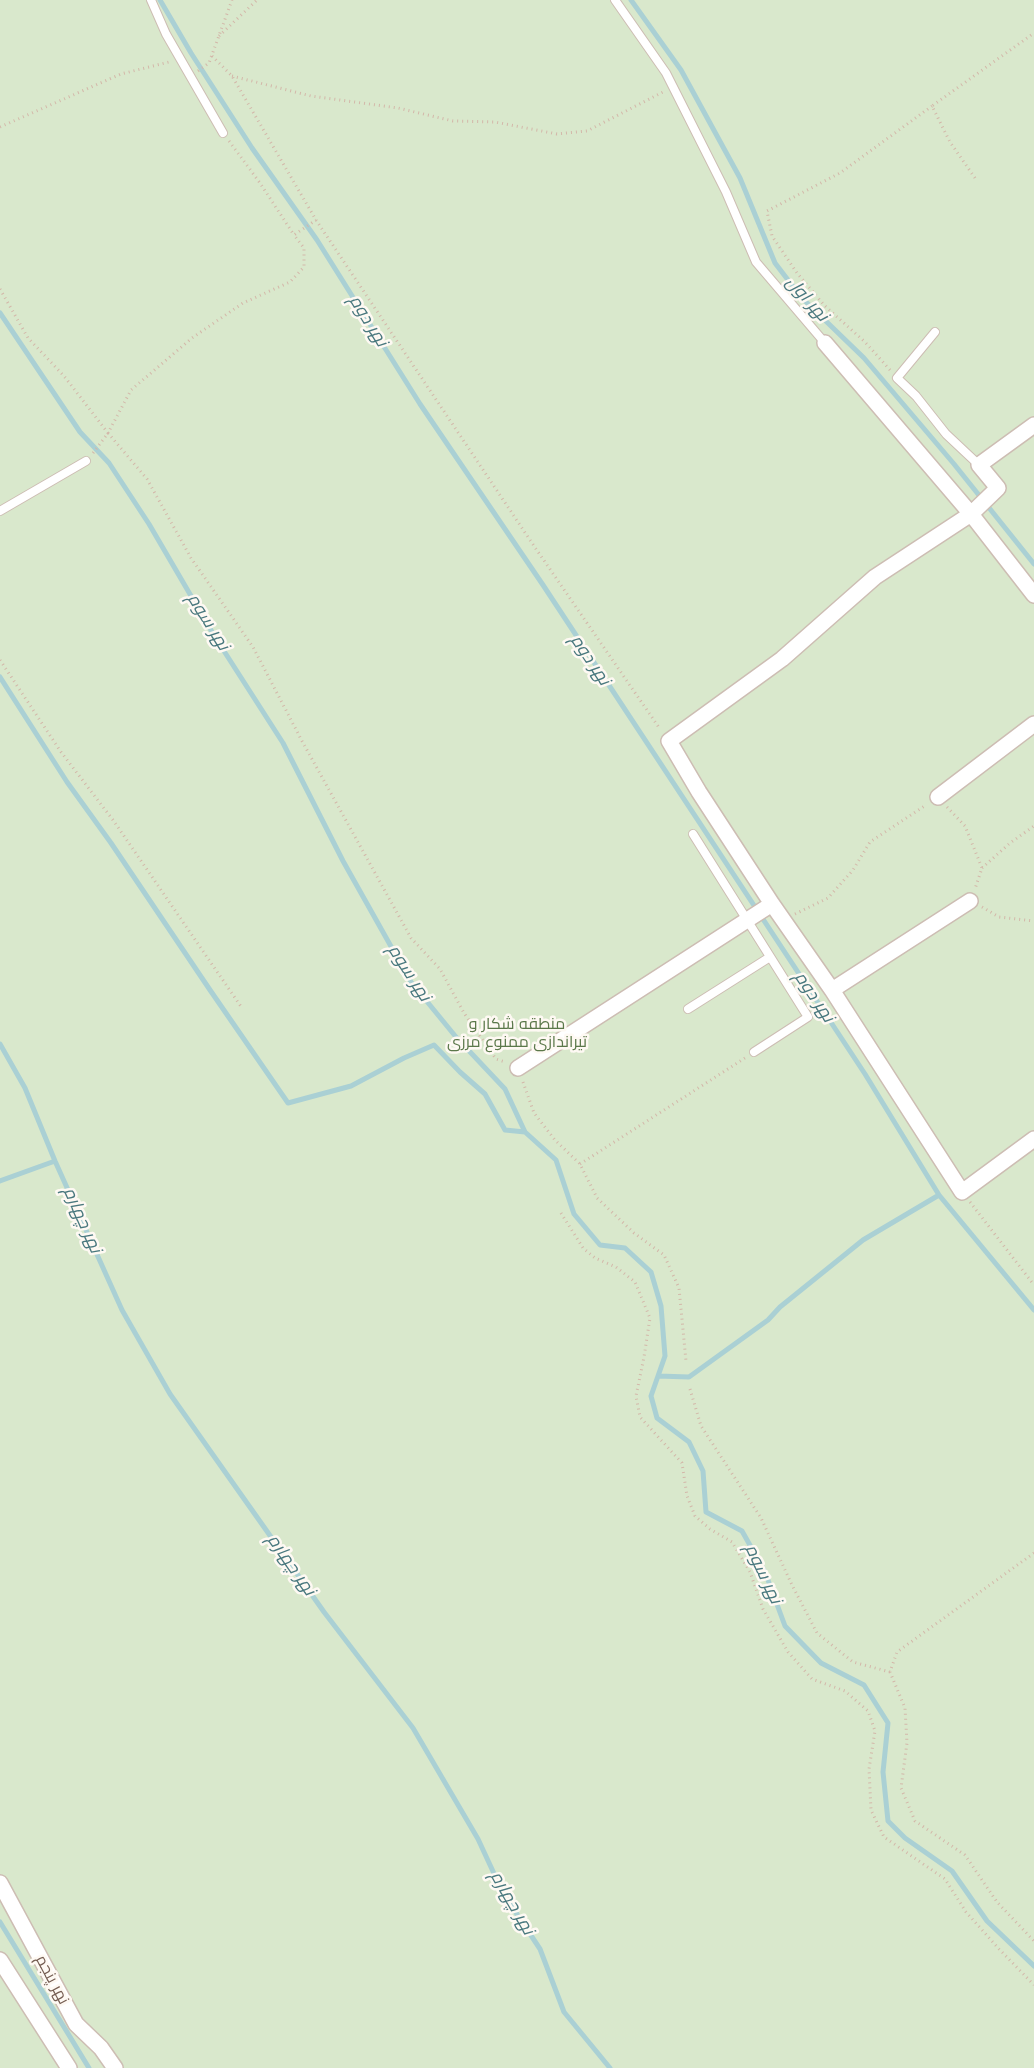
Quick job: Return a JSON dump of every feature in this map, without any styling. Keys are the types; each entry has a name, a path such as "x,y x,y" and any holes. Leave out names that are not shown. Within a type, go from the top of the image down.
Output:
{"street":[{"path":"825,343 974,511 1034,595"},
{"path":"1034,425 979,465 998,488 974,511 875,577 782,659 669,741 768,907 783,920 832,990 962,1192 1034,1139"},
{"path":"938,797 1034,724"},
{"path":"832,990 970,900"},
{"path":"518,1068 768,907"},
{"name":"نهر پنجم","path":"0,1883 76,2024 101,2048 115,2068"},
{"name":"نهر پنجم","path":"0,1960 69,2068"}],"lane":[{"path":"150,0 166,34 223,133"},
{"path":"615,0 666,73 726,192 756,262 825,343"},
{"path":"935,332 898,378 916,396 946,434 979,465"},
{"path":"0,511 86,461"},
{"path":"693,834 808,1017 754,1052"},
{"path":"688,1010 770,957"}],"path":[{"path":"196,73 210,63 232,0"},
{"path":"219,37 257,0"},
{"path":"898,378 865,342 824,306 797,273 772,236 767,211 840,173 1034,34"},
{"path":"212,56 232,76 316,220 534,546 669,741"},
{"path":"0,126 121,74 182,59"},
{"path":"232,76 311,96 398,108 453,121 495,122 556,134 587,131 673,87"},
{"path":"932,106 950,142 975,178"},
{"path":"103,442 131,390 192,338 243,303 290,282 304,267 304,248 223,133"},
{"path":"294,234 316,220"},
{"path":"0,289 28,338 64,376 146,479 192,558 253,647 302,741 411,938 440,969 464,1013 496,1058 518,1068 534,1113 555,1140 580,1164 597,1198 634,1233 664,1255 679,1288 686,1361"},
{"path":"0,660 60,752 114,820 242,1008"},
{"path":"783,920 828,898 853,870 870,842 938,797 965,826 982,868"},
{"path":"1034,826 1010,843 982,868 970,900 999,917 1034,921"},
{"path":"580,1164 754,1052"},
{"path":"962,1192 1034,1285"},
{"path":"561,1213 582,1248 595,1258 616,1268 635,1282 650,1318 636,1396 640,1417 682,1463 687,1496 695,1516 710,1529 732,1542 750,1572 763,1609 788,1652 812,1679 845,1691 868,1711 875,1732 869,1769 871,1810 884,1837 945,1879 966,1912 999,1950 1034,1985"},
{"path":"690,1389 701,1426 761,1518 817,1633 853,1662 890,1672"},
{"path":"1034,1553 897,1652 890,1672 905,1708 907,1742 901,1788 915,1821 965,1855 997,1902 1034,1941"}],"green space":[{"name":"منطقه شکار و تیراندازی ممنوع مرزی","path":"0,0 1034,0 1034,2068 0,2068"}],"waterway":[{"name":"نهر دوم","path":"160,0 191,53 252,148 317,240 420,404 543,585 865,1074 939,1195 1034,1310"},
{"name":"نهر اول","path":"631,0 681,70 740,178 775,263 801,297 864,358 954,464 1034,564"},
{"name":"نهر سوم","path":"0,313 80,432 109,463 149,524 215,637 283,743 343,861 411,982 456,1037 505,1089 525,1132 556,1160 574,1214 600,1245 625,1248 651,1272 661,1306 665,1356 651,1396 657,1418 689,1442 703,1471 706,1512 742,1531 765,1572 785,1626 821,1663 864,1685 888,1723 883,1772 888,1821 905,1838 952,1871 987,1921 1034,1966"},
{"path":"0,677 67,782 111,843 288,1103 351,1086 404,1058 434,1045 485,1094 505,1130 525,1132"},
{"name":"نهر چهارم","path":"0,1044 25,1088 55,1161 122,1310 170,1394 324,1612 413,1728 478,1839 503,1893 540,1949 564,2012 610,2068"},
{"path":"0,1181 55,1161"},
{"path":"658,1376 689,1377 768,1320 780,1307 863,1240 939,1195"},
{"path":"0,1922 89,2068"}]}
